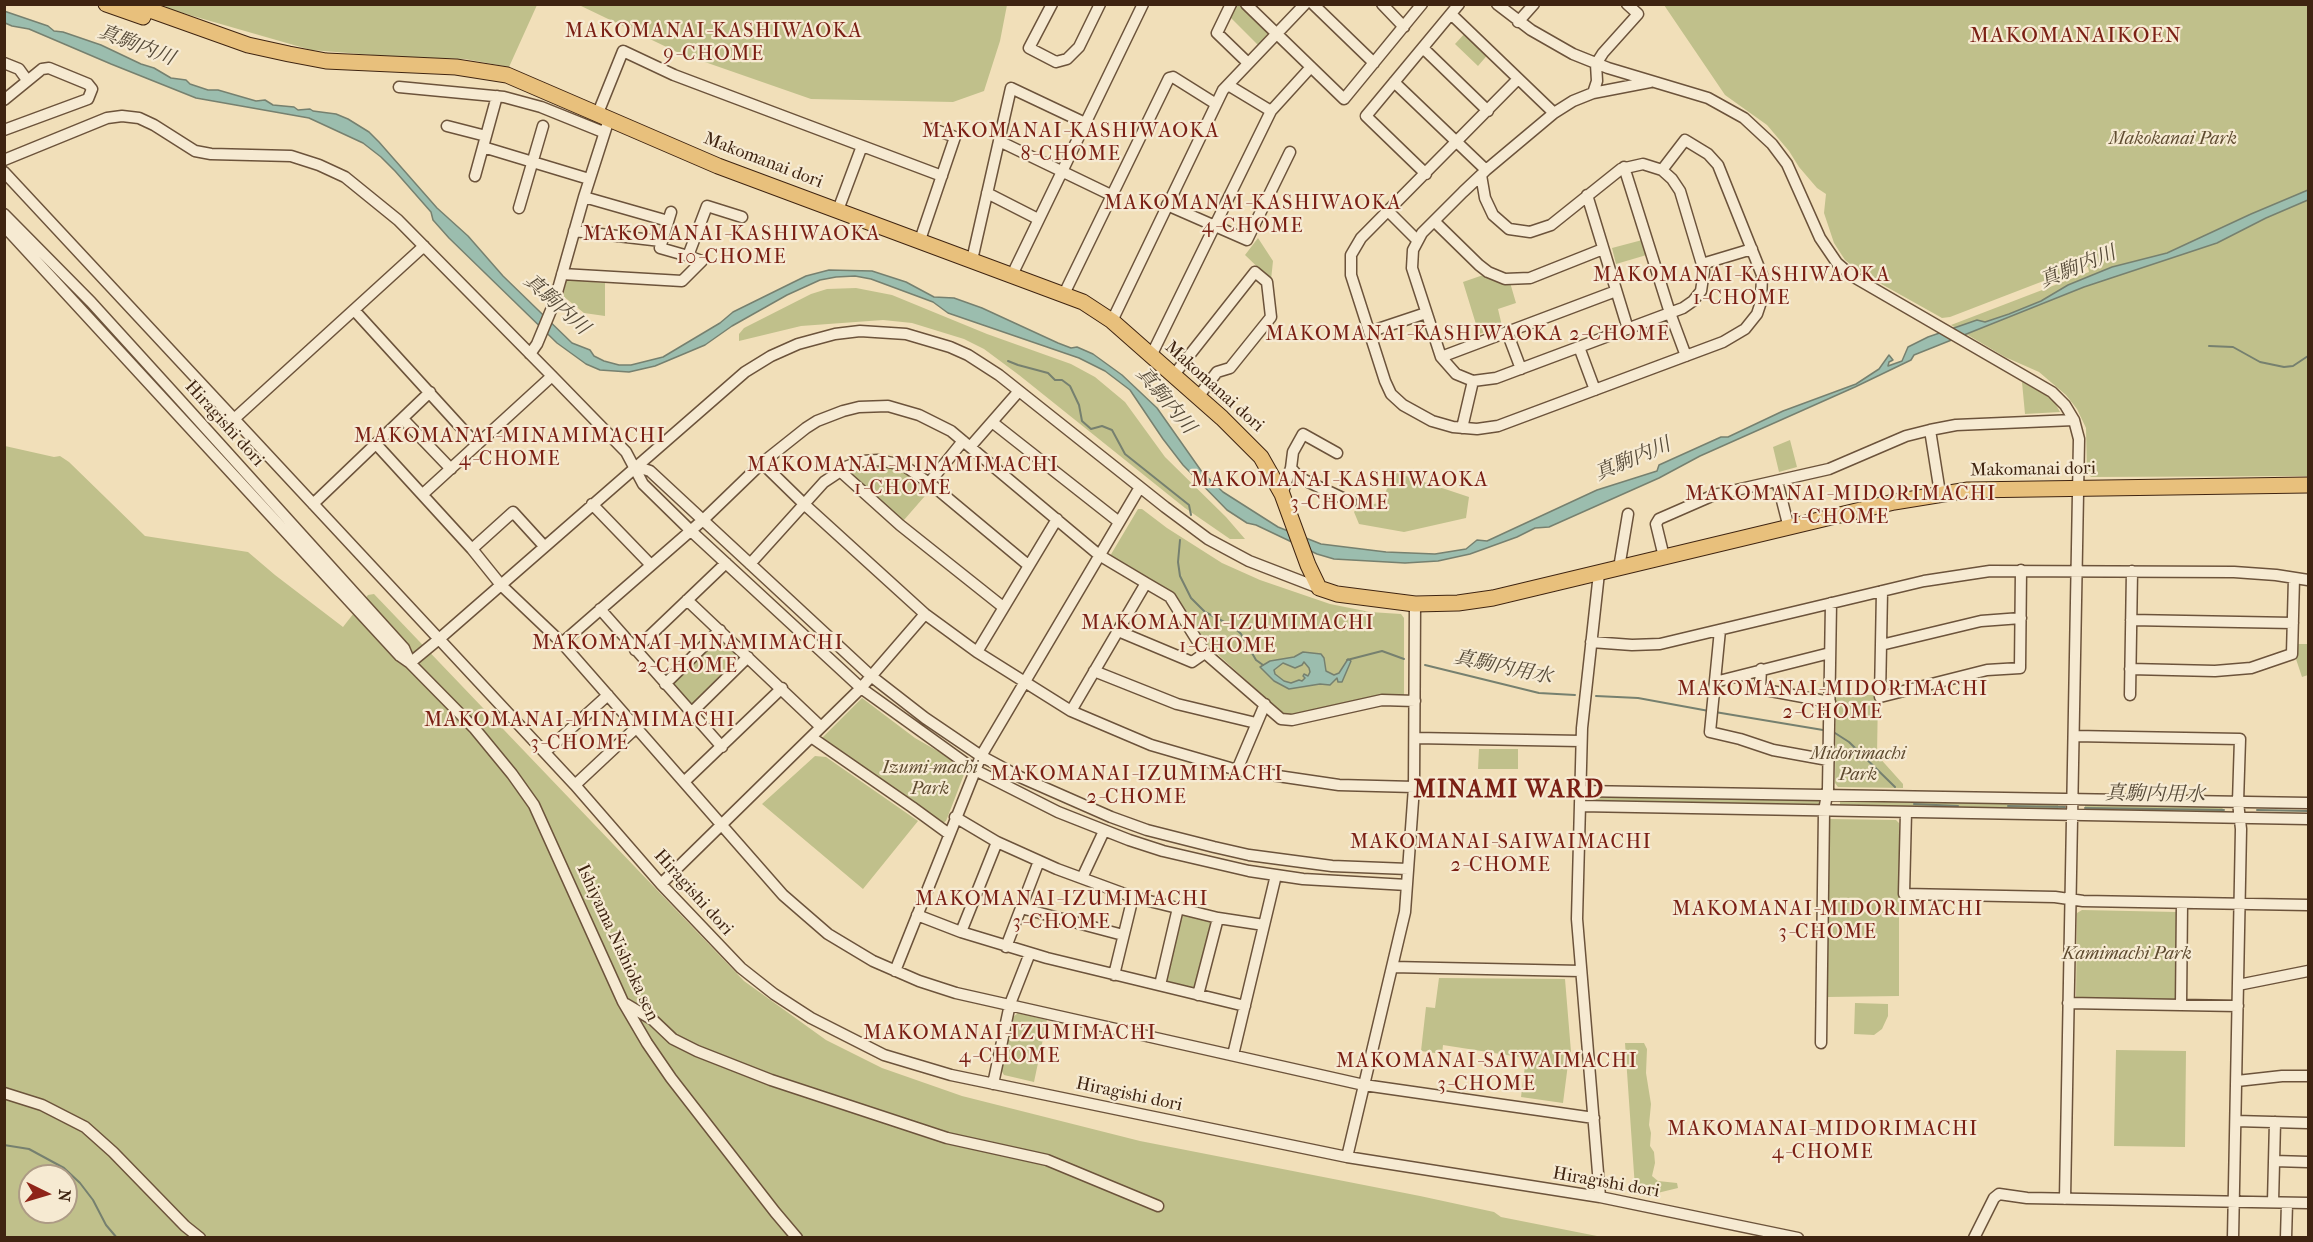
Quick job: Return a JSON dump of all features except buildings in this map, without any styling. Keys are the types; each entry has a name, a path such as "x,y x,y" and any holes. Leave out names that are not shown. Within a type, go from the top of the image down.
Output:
{"highway":[{"path":"106,4 164,24 208,32"},
{"name":"Makomanai dori","path":"133,4 248,45 326,61 456,67 489,72 534,85 603,121 1064,294 1097,310 1112,321 1242,436 1261,457 1284,501 1319,588 1372,600 1458,603 1493,598 1940,493 1985,489 2308,485"},
{"path":"152,4 208,32"}],"street":[{"path":"1052,4 1029,48 1056,62 1067,59 1079,47 1100,4"},
{"path":"1012,275 1143,4"},
{"path":"1231,4 1217,33 1248,63"},
{"path":"1246,4 1344,99 1422,4"},
{"path":"1112,321 1216,104 1228,85 1305,4"},
{"path":"1313,4 1374,63"},
{"path":"1382,4 1404,27"},
{"path":"1426,174 1366,116 1459,4"},
{"path":"1497,4 1518,22 1552,43 1596,64 1718,102 1744,118 1761,132 1787,164 1826,249 1852,276 2052,392 2065,405 2074,420 2079,439 2079,488 2065,1199"},
{"path":"1518,22 1534,4"},
{"path":"1593,93 1598,81 1596,64 1603,52 1638,14 1627,4"},
{"path":"1451,14 1554,113"},
{"path":"1423,48 1488,111"},
{"path":"530,354 537,344 554,303 623,51 674,75 942,176"},
{"path":"4,63 19,69 27,80"},
{"path":"1151,356 1271,111 1311,67"},
{"path":"4,100 42,69 49,68 88,84 92,89 88,99 4,130"},
{"path":"1064,294 1169,78 1173,77 1216,104"},
{"path":"1518,79 1357,243 1350,262 1351,275 1385,381 1395,399 1432,421 1462,428 1498,426 1734,337 1753,319 1761,302 1762,275 1721,171 1708,154 1685,140 1662,170"},
{"path":"1394,82 1457,142 1483,172 1485,198 1493,215 1503,225 1517,231 1530,232 1545,228 1624,167 1643,164 1662,170 1672,179 1680,192 1702,264 1704,278 1698,296 1689,305 1491,380 1473,381 1456,374 1441,357 1412,268 1412,255 1417,240 1483,172 1554,113 1573,101 1593,93 1653,81"},
{"path":"1228,85 1271,111"},
{"path":"399,87 497,96 603,121"},
{"path":"972,260 1011,88 1084,123"},
{"path":"475,176 497,96"},
{"path":"4,160 107,118 122,116 139,118 154,124 195,151 211,154 291,156 320,165 345,177 372,198 424,246 552,376 626,452 643,484 690,530 861,687 975,770 1041,805 1104,831 1154,848 1210,863 1331,882 1407,885"},
{"path":"447,126 532,161 589,179"},
{"path":"519,208 543,126"},
{"path":"920,240 955,137 933,129"},
{"path":"999,141 1111,195"},
{"path":"838,210 862,146"},
{"path":"1167,205 1247,240 1290,152"},
{"path":"1624,167 1670,314 1686,356"},
{"name":"Hiragishi dori","path":"4,172 233,420 546,752 661,884 741,968 774,994 811,1018 884,1055 926,1069 993,1084 1347,1157 1600,1197 1798,1238"},
{"path":"987,193 1038,219"},
{"path":"1587,195 1628,329"},
{"path":"562,274 682,281 702,261 660,248 669,217 584,197"},
{"path":"688,256 707,206 742,217"},
{"path":"1388,211 1417,240"},
{"name":"Hiragishi dori","path":"4,214 91,302 380,621 404,648 410,663"},
{"path":"1434,221 1461,249 1488,272 1505,279 1530,278 1603,249"},
{"name":"Hiragishi dori","path":"4,226 400,656 410,663"},
{"path":"574,231 661,241"},
{"path":"233,420 424,246"},
{"path":"1702,264 1752,249"},
{"path":"1173,375 1255,272 1267,282 1271,317 1230,368 1216,372 1198,397"},
{"path":"1441,357 1616,291"},
{"path":"354,310 477,445"},
{"path":"1369,332 1426,313"},
{"path":"410,663 745,372 771,356 798,344 835,334 860,331 906,334 968,354 1208,538 1249,561 1319,588"},
{"path":"1507,332 1521,369"},
{"path":"1579,347 1595,390"},
{"path":"423,494 552,376"},
{"path":"1462,428 1473,381"},
{"path":"929,483 992,422 1019,391"},
{"path":"313,504 430,393"},
{"path":"562,643 703,520 762,463 817,421 858,407 888,406 936,421 967,444 1099,555 1170,597 1205,653 1281,719 1292,720 1375,702 1415,700"},
{"path":"403,418 451,469"},
{"path":"1664,557 1656,524 1659,519 1714,495 1829,469 1906,436 1930,430 1956,425 2074,420"},
{"path":"992,422 1119,522"},
{"path":"1930,430 1940,493"},
{"path":"1284,501 1293,452 1303,434 1337,453"},
{"path":"376,444 472,549 501,585 562,643 783,895 812,921 850,948 895,971 938,988 1364,1085 1594,1118"},
{"path":"750,564 824,482 840,471 862,461 892,461 903,465 929,483 1028,565"},
{"path":"762,463 925,614 976,652 1071,711 1151,745 1237,770 1339,785 1414,787"},
{"path":"635,466 650,471 871,676 925,718 981,756 1065,798 1111,817 1173,837 1278,860 1332,866 1408,869"},
{"path":"1290,468 1300,478 1351,502"},
{"path":"840,471 900,525 1003,607"},
{"path":"1777,481 1789,528"},
{"path":"895,971 981,756 1140,487"},
{"path":"592,504 650,564"},
{"path":"472,549 513,512 544,546"},
{"path":"1618,568 1628,514"},
{"path":"976,652 1057,519"},
{"path":"636,650 726,563"},
{"path":"1882,591 1880,697 1987,670 2020,668 2021,570"},
{"path":"1591,642 1648,645 1954,575 2021,570 2234,572 2308,580"},
{"path":"2130,695 2132,571"},
{"path":"1599,573 1581,741 1577,919 1600,1197"},
{"path":"2130,669 2215,672 2251,668 2292,654 2294,578"},
{"path":"1071,711 1146,583"},
{"path":"687,600 821,727"},
{"path":"1347,1157 1403,923 1414,787 1415,603"},
{"path":"1821,1043 1824,811 1828,795 1831,603"},
{"path":"600,609 722,747"},
{"path":"661,884 861,687 925,614"},
{"path":"1881,645 1981,621 2021,618"},
{"path":"2131,620 2294,623"},
{"path":"665,684 720,630"},
{"path":"1720,630 1710,732 1773,750 1828,760"},
{"path":"1118,632 1192,662 1205,653"},
{"path":"1714,681 1830,653"},
{"path":"692,713 748,657"},
{"name":"Ishiyama Nishioka sen","path":"410,663 475,729 534,805 623,1002 647,1043 671,1078 797,1238"},
{"path":"1761,669 1760,689 1830,702"},
{"path":"1094,671 1177,704 1256,723"},
{"path":"685,782 782,688"},
{"path":"546,752 608,695"},
{"path":"1237,770 1265,704"},
{"path":"575,784 637,727"},
{"path":"2074,736 2240,739 2238,802 2241,818 2240,904 2233,1238"},
{"path":"811,737 949,834"},
{"path":"1414,738 1581,741"},
{"path":"1580,791 2308,803"},
{"path":"1580,806 2308,819"},
{"path":"1906,812 1904,894 2308,905"},
{"path":"955,818 997,842 1039,861 1132,897 1218,918 1264,925"},
{"path":"1082,878 1104,831"},
{"path":"961,932 997,842"},
{"path":"1006,947 1039,861"},
{"path":"1233,1055 1276,875"},
{"path":"1114,975 1132,897"},
{"path":"2181,1005 2182,903"},
{"path":"1021,908 1123,935"},
{"path":"1160,985 1178,908"},
{"path":"917,915 1006,947 1245,1006"},
{"path":"1198,995 1218,918"},
{"path":"993,1084 1010,1004 1029,953"},
{"path":"1392,967 1581,971"},
{"path":"2238,985 2308,971"},
{"path":"623,1002 653,1020 673,1039 697,1051 771,1080 947,1138 1047,1160 1158,1206"},
{"path":"2068,1003 2238,1006"},
{"path":"2237,1081 2282,1076 2308,1076"},
{"path":"4,1093 42,1105 86,1127 185,1226 200,1238"},
{"path":"2236,1121 2308,1123"},
{"path":"2273,1202 2275,1122"},
{"path":"2274,1161 2308,1162"},
{"path":"1974,1238 1996,1195 2065,1199 2308,1203"},
{"path":"2286,1238 2287,1203"}],"green space":[{"path":"163,5 537,5 509,67 465,59 398,57 311,50 172,10"},
{"path":"579,5 1007,5 1000,41 984,91 953,102 811,99 679,53"},
{"path":"1233,5 1246,5 1270,31 1258,45 1228,15"},
{"name":"Makokanai Park","path":"1664,5 2308,5 2308,476 2091,477 2087,472 2086,428 2077,409 2066,395 2039,372 2005,357 1951,325 2089,272 2088,267 2072,270 1950,317 1942,318 1860,272 1845,260 1834,243 1824,213 1826,194 1817,188 1799,167 1767,125 1725,95"},
{"path":"1467,31 1490,52 1478,66 1455,44"},
{"path":"1258,238 1273,261 1271,280 1245,255"},
{"path":"1646,239 1650,254 1616,264 1612,248"},
{"path":"1489,273 1509,279 1516,303 1498,309 1502,326 1479,334 1463,282"},
{"path":"567,278 592,279 592,282 605,283 605,316 584,313 563,296"},
{"path":"856,288 892,295 987,334 1071,364 1095,377 1125,402 1165,457 1245,539 1230,539 1185,508 1019,375 984,349 964,339 912,323 883,320 801,326 739,341 739,334 744,328 811,294 827,289"},
{"path":"2022,382 2046,395 2055,403 2060,412 2025,414"},
{"path":"1790,440 1797,467 1779,472 1773,447"},
{"path":"5,446 54,457 60,456 145,536 248,552 343,627 368,595 374,594 744,981 826,1040 882,1068 962,1096 1140,1141 1420,1196 1494,1212 1501,1217 1602,1237 5,1238"},
{"path":"881,464 898,467 931,489 904,520 881,503 847,472 855,466"},
{"path":"1394,472 1469,497 1466,518 1404,532 1359,524 1354,512 1361,502 1366,505 1381,503"},
{"path":"1138,509 1142,509 1222,563 1260,580 1330,604 1370,612 1401,614 1404,618 1404,697 1381,697 1289,715 1281,712 1202,640 1172,593 1110,556"},
{"path":"721,634 743,656 692,709 669,685"},
{"path":"2295,644 2308,644 2308,675 2302,677 2295,656"},
{"name":"Midorimachi Park","path":"1836,695 1878,695 1877,755 1903,784 1903,788 1838,787 1835,783"},
{"name":"Izumi-machi Park","path":"862,698 915,738 962,765 965,772 946,821 943,823 822,738"},
{"path":"1479,749 1518,749 1518,769 1478,769"},
{"path":"815,756 826,757 918,821 863,889 762,804"},
{"path":"1593,796 1821,800 1822,804 1819,807 1593,802"},
{"path":"1840,799 2058,803 2058,812 1840,808"},
{"path":"2094,803 2221,806 2225,812 2224,814 2085,811 2085,805"},
{"path":"1829,819 1896,820 1899,823 1899,996 1827,997"},
{"name":"Kamimachi Park","path":"2082,910 2177,912 2178,998 2175,1001 2076,999 2077,913"},
{"path":"1180,914 1212,920 1213,924 1194,991 1167,984 1164,981"},
{"path":"1439,978 1565,979 1572,1064 1568,1064 1563,1103 1521,1097 1526,1058 1443,1045 1442,1054 1421,1051 1426,1007 1435,1008"},
{"path":"1855,1003 1888,1004 1888,1016 1882,1029 1874,1035 1854,1034"},
{"path":"1018,1013 1047,1020 1034,1082 1004,1075 1001,1070 1013,1017"},
{"path":"1625,1043 1644,1043 1647,1049 1646,1073 1651,1104 1650,1146 1654,1152 1655,1163 1652,1176 1658,1181 1677,1183 1678,1188 1645,1196 1635,1188"},
{"path":"2116,1050 2186,1051 2185,1147 2114,1146"}],"shaded area":[{"path":"4,11 48,26 54,31 101,45 171,78 186,80 190,84 208,90 218,90 256,101 265,100 273,105 294,107 298,110 310,109 336,114 348,119 369,132 379,142 437,208 468,236 503,276 572,343 590,350 594,356 604,361 631,365 663,357 720,323 733,312 806,276 829,270 872,271 906,282 934,297 954,298 982,308 1058,343 1071,348 1077,347 1093,354 1122,375 1157,408 1202,472 1223,492 1278,527 1321,544 1386,552 1435,554 1466,549 1477,540 1487,541 1597,490 1657,471 1659,465 1721,437 1728,437 1783,411 1856,384 1879,369 1889,355 1893,360 1888,366 1902,361 1908,347 1928,337 1977,320 1985,322 2009,314 2041,301 2068,285 2112,267 2167,253 2308,190 2308,200 2217,243 2084,287 1914,355 1911,360 1855,387 1549,527 1535,528 1470,554 1438,561 1405,563 1334,559 1317,554 1256,525 1247,523 1227,510 1183,465 1130,390 1105,371 1079,358 948,313 933,302 871,279 855,276 820,280 787,295 732,326 705,345 655,366 629,372 600,370 586,364 557,343 449,238 433,220 431,212 395,171 363,143 309,118 196,98 29,29 5,23"},
{"path":"1303,652 1321,654 1326,671 1334,675 1339,673 1348,659 1351,661 1342,682 1338,682 1337,678 1330,685 1320,684 1289,689 1274,681 1260,667 1270,661 1294,657","holes":["1304,662 1309,668 1308,676 1304,674 1305,678 1302,681 1291,683 1284,681 1275,674 1274,670 1283,663 1295,668"]}],"waterway":[{"path":"2209,346 2233,347 2260,362 2284,367 2293,366 2308,356"},
{"name":"真駒内用水","path":"1008,361 1048,373 1055,380 1062,380 1070,386 1079,405 1082,421 1091,429 1102,426 1112,430 1125,454 1189,505 1191,515"},
{"name":"真駒内用水","path":"1180,540 1178,562 1180,576 1191,598 1205,612 1234,627 1241,634 1256,660 1263,665"},
{"name":"真駒内用水","path":"1347,660 1382,651 1404,659"},
{"name":"真駒内用水","path":"1425,665 1539,693 1575,695"},
{"name":"真駒内用水","path":"1596,696 1638,698 1709,711"},
{"name":"真駒内用水","path":"1715,712 1823,730"},
{"name":"真駒内用水","path":"1835,733 1849,742 1895,787"},
{"name":"真駒内用水","path":"1914,804 1958,806"},
{"name":"真駒内用水","path":"2008,806 2065,807"},
{"name":"真駒内用水","path":"2085,808 2224,810"},
{"name":"真駒内用水","path":"2257,810 2308,811"},
{"path":"4,1145 29,1149 64,1168 93,1200 106,1225 117,1238"}],"district":[{"name":"MAKOMANAIKOEN","path":"2076,37"},
{"name":"MAKOMANAI-KASHIWAOKA 9-CHOME","path":"714,44"},
{"name":"MAKOMANAI-KASHIWAOKA 8-CHOME","path":"1071,144"},
{"name":"MAKOMANAI-KASHIWAOKA 4-CHOME","path":"1253,216"},
{"name":"MAKOMANAI-KASHIWAOKA 10-CHOME","path":"732,246"},
{"name":"MAKOMANAI-KASHIWAOKA 1-CHOME","path":"1742,288"},
{"name":"MAKOMANAI-KASHIWAOKA 2-CHOME","path":"1468,335"},
{"name":"MAKOMANAI-MINAMIMACHI 4-CHOME","path":"510,448"},
{"name":"MAKOMANAI-MINAMIMACHI 1-CHOME","path":"903,478"},
{"name":"MAKOMANAI-KASHIWAOKA 3-CHOME","path":"1340,492"},
{"name":"MAKOMANAI-MIDORIMACHI 1-CHOME","path":"1841,506"},
{"name":"MAKOMANAI-IZUMIMACHI 1-CHOME","path":"1228,636"},
{"name":"MAKOMANAI-MINAMIMACHI 2-CHOME","path":"688,656"},
{"name":"MAKOMANAI-MIDORIMACHI 2-CHOME","path":"1833,702"},
{"name":"MAKOMANAI-MINAMIMACHI 3-CHOME","path":"580,732"},
{"name":"MAKOMANAI-IZUMIMACHI 2-CHOME","path":"1137,786"},
{"name":"MINAMI WARD","path":"1509,791"},
{"name":"MAKOMANAI-SAIWAIMACHI 2-CHOME","path":"1501,854"},
{"name":"MAKOMANAI-IZUMIMACHI 3-CHOME","path":"1062,912"},
{"name":"MAKOMANAI-MIDORIMACHI 3-CHOME","path":"1828,922"},
{"name":"MAKOMANAI-IZUMIMACHI 4-CHOME","path":"1010,1046"},
{"name":"MAKOMANAI-SAIWAIMACHI 3-CHOME","path":"1487,1074"},
{"name":"MAKOMANAI-MIDORIMACHI 4-CHOME","path":"1823,1142"}],"water label":[{"name":"真駒内川","path":"136,46"},
{"name":"真駒内川","path":"2078,268"},
{"name":"真駒内川","path":"556,305"},
{"name":"真駒内川","path":"1165,401"},
{"name":"真駒内川","path":"1633,460"}]}
